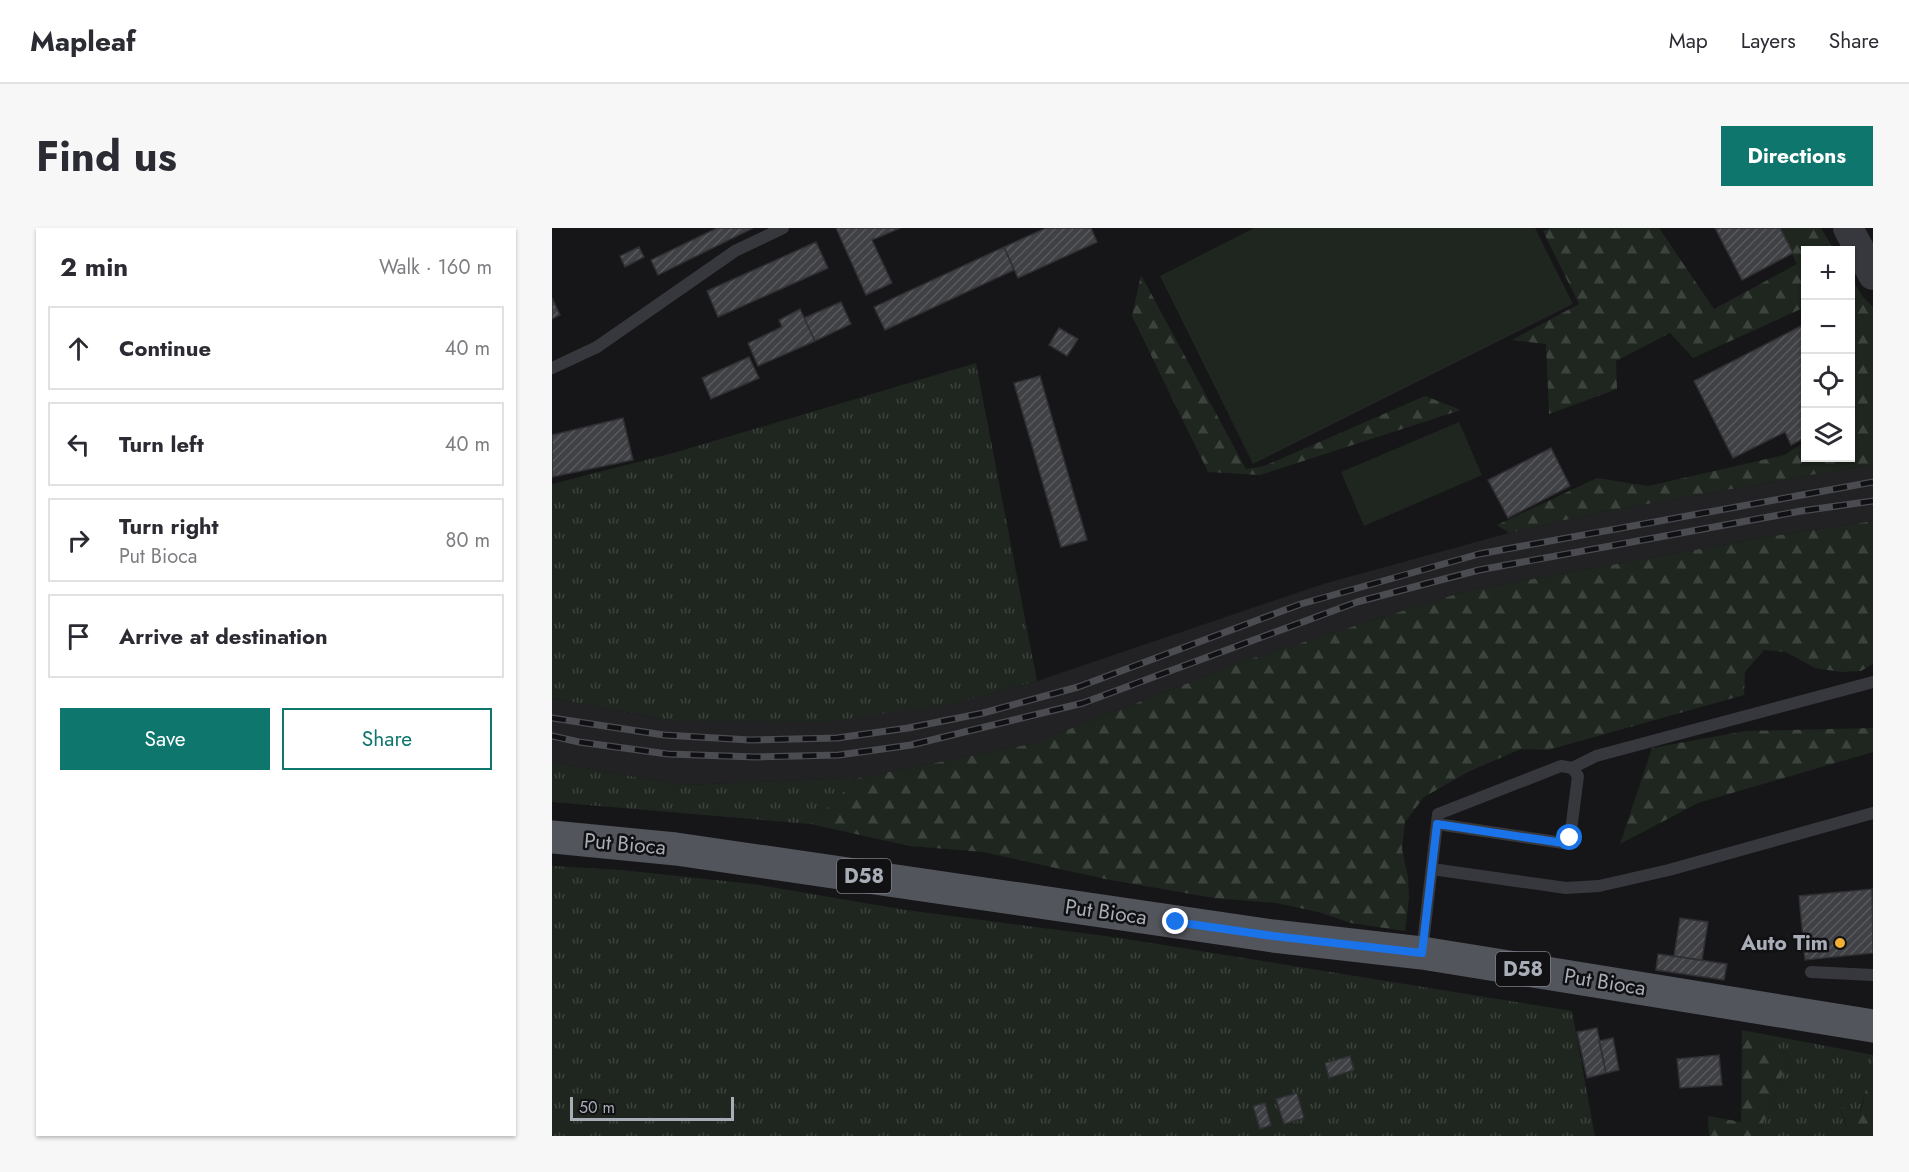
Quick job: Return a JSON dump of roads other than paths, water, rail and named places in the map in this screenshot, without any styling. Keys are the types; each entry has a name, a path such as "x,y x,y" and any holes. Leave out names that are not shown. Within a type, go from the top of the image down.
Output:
{"main road":[{"name":"Put Bioca","path":"552,837 676,849 1262,935 1422,953 1873,1026"}],"street":[{"path":"1848,228 1873,275"}],"lane":[{"path":"552,368 597,347 735,251 783,228"},
{"path":"1422,953 1438,814 1561,766 1572,768 1596,756 1873,682"},
{"path":"1437,824 1563,843 1570,838 1578,776 1572,768"},
{"path":"1432,869 1566,888 1599,886 1669,870 1873,813"},
{"path":"1811,972 1873,975"}],"railway":[{"path":"552,718 664,735 750,740 837,738 908,728 983,713 1078,687 1301,604 1479,554 1873,482"},
{"path":"552,736 668,754 756,757 839,755 911,745 1083,703 1357,602 1479,570 1801,511 1873,501"}],"place":[{"name":"Auto Tim","path":"1840,943"}]}
